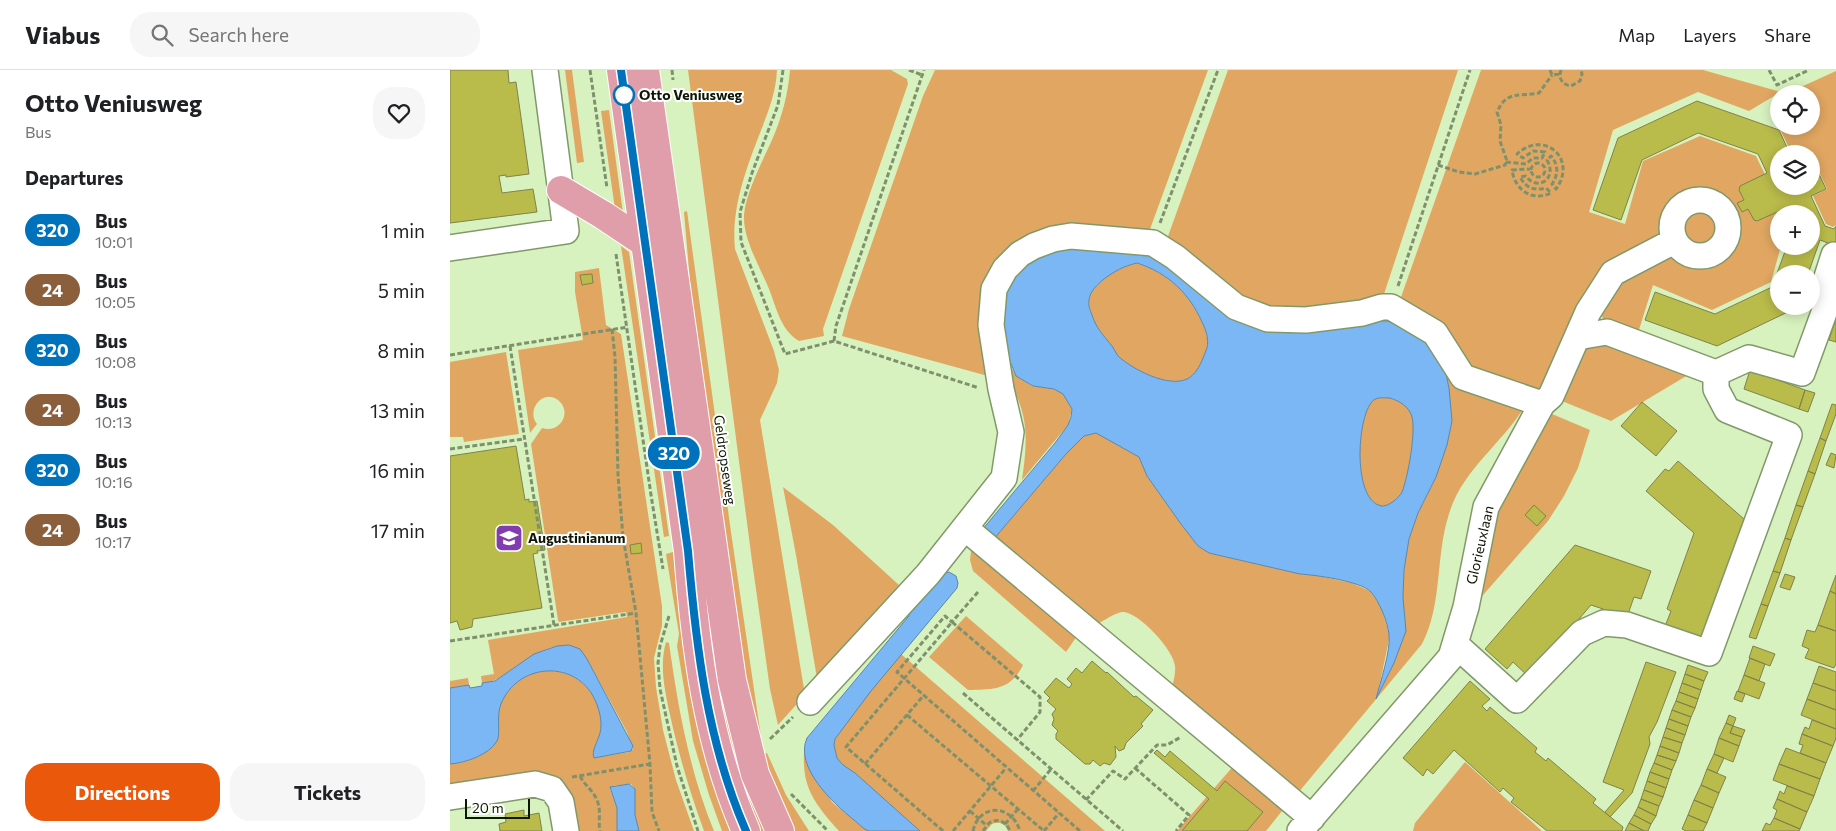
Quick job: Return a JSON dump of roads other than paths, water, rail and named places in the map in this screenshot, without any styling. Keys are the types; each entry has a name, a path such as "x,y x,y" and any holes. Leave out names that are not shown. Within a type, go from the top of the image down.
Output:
{"main road":[{"path":"621,70 687,541 692,602 702,678 712,730 733,802 746,831"},
{"name":"Geldropseweg","path":"645,70 732,680 755,774 780,831"},
{"path":"561,190 645,243"}],"street":[{"path":"450,248 566,231 545,70"},
{"path":"810,702 928,574 1004,478 1012,432 1003,396 991,325 994,289 1005,269 1020,254 1034,246 1053,239 1071,236 1153,243 1175,257 1236,307 1268,319 1306,320 1362,313 1382,307 1391,308 1435,333 1463,377 1542,404"},
{"name":"Glorieuxlaan","path":"1304,827 1451,657 1466,607 1486,507 1542,404 1551,396 1588,312 1613,273 1674,241"},
{"path":"1577,337 1607,332 1716,373 1750,358 1802,373 1829,299 1826,277 1834,255"},
{"path":"1455,644 1517,700 1582,632 1604,623 1627,625 1709,652 1789,435 1727,410 1716,389 1716,373"},
{"path":"965,528 1202,727 1304,827"},
{"path":"450,797 535,784 552,789 562,802 566,831"}],"water":[{"path":"1057,245 1158,256 1240,318 1387,321 1409,328 1423,336 1438,357 1446,374 1452,421 1447,445 1436,477 1418,513 1409,539 1404,570 1403,598 1406,631 1394,663 1376,699 1387,658 1389,635 1383,612 1371,592 1366,588 1348,582 1300,574 1209,553 1198,546 1181,524 1147,476 1139,457 1096,433 1084,436 1066,454 993,540 982,530 1055,443 1068,425 1071,417 1072,409 1063,394 1054,389 1033,386 1016,376 1003,344 1002,295 1028,257","holes":["1137,263 1158,272 1176,285 1191,302 1206,331 1208,345 1202,361 1197,370 1187,379 1179,381 1161,379 1151,376 1124,361 1118,356 1094,320 1089,308 1090,297 1094,288 1116,271","1390,398 1403,404 1411,413 1413,424 1412,443 1409,466 1402,492 1393,502 1381,506 1371,500 1365,488 1361,472 1361,436 1369,406 1375,399"]},
{"path":"949,572 956,576 957,588 871,691 835,739 834,745 837,758 843,765 855,773 920,831 869,831 836,804 818,784 806,761 804,749 807,738 908,617 937,578"},
{"path":"569,645 580,649 587,659 633,746 631,751 594,758 593,752 600,733 601,719 593,696 584,684 572,676 559,672 545,671 532,674 519,681 509,691 501,704 499,734 493,746 476,757 450,764 450,688 469,685 470,688 482,686 482,683 495,681 534,654 557,646"},
{"path":"629,784 635,789 635,815 639,831 617,831 617,808 610,787"}],"place":[{"name":"Otto Veniusweg","path":"624,95"},
{"name":"Augustinianum","path":"509,538"}]}
